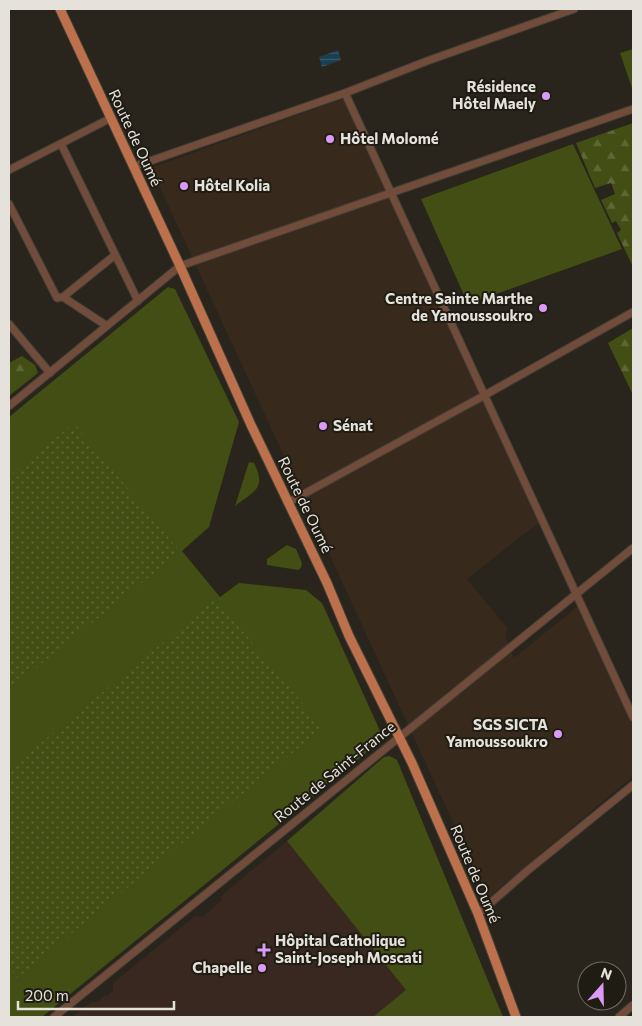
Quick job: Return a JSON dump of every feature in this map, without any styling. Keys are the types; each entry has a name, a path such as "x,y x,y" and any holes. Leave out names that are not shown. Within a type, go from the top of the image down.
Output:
{"main road":[{"name":"Route de Oumé","path":"60,9 180,266 251,425 327,583 349,636 399,737 478,914 516,1017"}],"street":[{"path":"133,167 345,93 427,61 574,9"},
{"path":"345,93 633,717"},
{"path":"9,406 180,266 633,109"},
{"path":"9,170 111,118"},
{"path":"61,144 138,301"},
{"path":"9,204 57,298 63,297 115,255"},
{"path":"63,297 107,326"},
{"path":"289,502 633,312"},
{"path":"9,324 50,373"},
{"name":"Route de Saint-France","path":"54,1017 633,548"},
{"path":"478,914 633,785"},
{"path":"619,1017 633,1005"}],"shaded area":[{"path":"345,98 541,522 467,579 508,629 505,635 514,658 578,606 633,720 633,776 488,898 151,168"},
{"name":"Hôpital Catholique Saint-Joseph Moscati","path":"287,841 407,990 373,1017 72,1017 91,1002 98,1002 105,995 113,991 113,983 195,916 202,917 221,901 222,895"}],"green space":[{"path":"633,49 633,91 620,53"},
{"path":"633,123 633,267 617,233 621,230 616,221 612,223 601,200 615,194 611,183 595,188 576,143"},
{"path":"573,144 622,249 468,304 421,199"},
{"path":"168,287 175,289 239,422 209,527 182,551 220,597 239,583 306,590 322,603 381,733 380,741 42,1017 9,1017 9,417"},
{"path":"633,328 633,395 608,343"},
{"path":"22,356 35,365 38,373 9,396 9,363"},
{"path":"74,423 180,552 9,690 9,476"},
{"path":"249,462 254,463 258,472 259,484 253,493 235,506"},
{"path":"287,545 296,549 302,563 301,568 298,570 267,565 267,559"},
{"path":"216,599 323,728 17,978 9,967 9,769"},
{"path":"390,756 397,760 503,1017 373,1017 406,990 287,841 384,757"}],"water":[{"path":"338,50 341,60 322,67 319,57"}],"place":[{"name":"Résidence Hôtel Maely","path":"546,96"},
{"name":"Hôtel Molomé","path":"330,139"},
{"name":"Hôtel Kolia","path":"184,186"},
{"name":"Centre Sainte Marthe de Yamoussoukro","path":"543,308"},
{"name":"Sénat","path":"323,426"},
{"name":"SGS SICTA Yamoussoukro","path":"558,734"},
{"name":"Hôpital Catholique Saint-Joseph Moscati","path":"264,950"},
{"name":"Chapelle","path":"262,968"}]}
